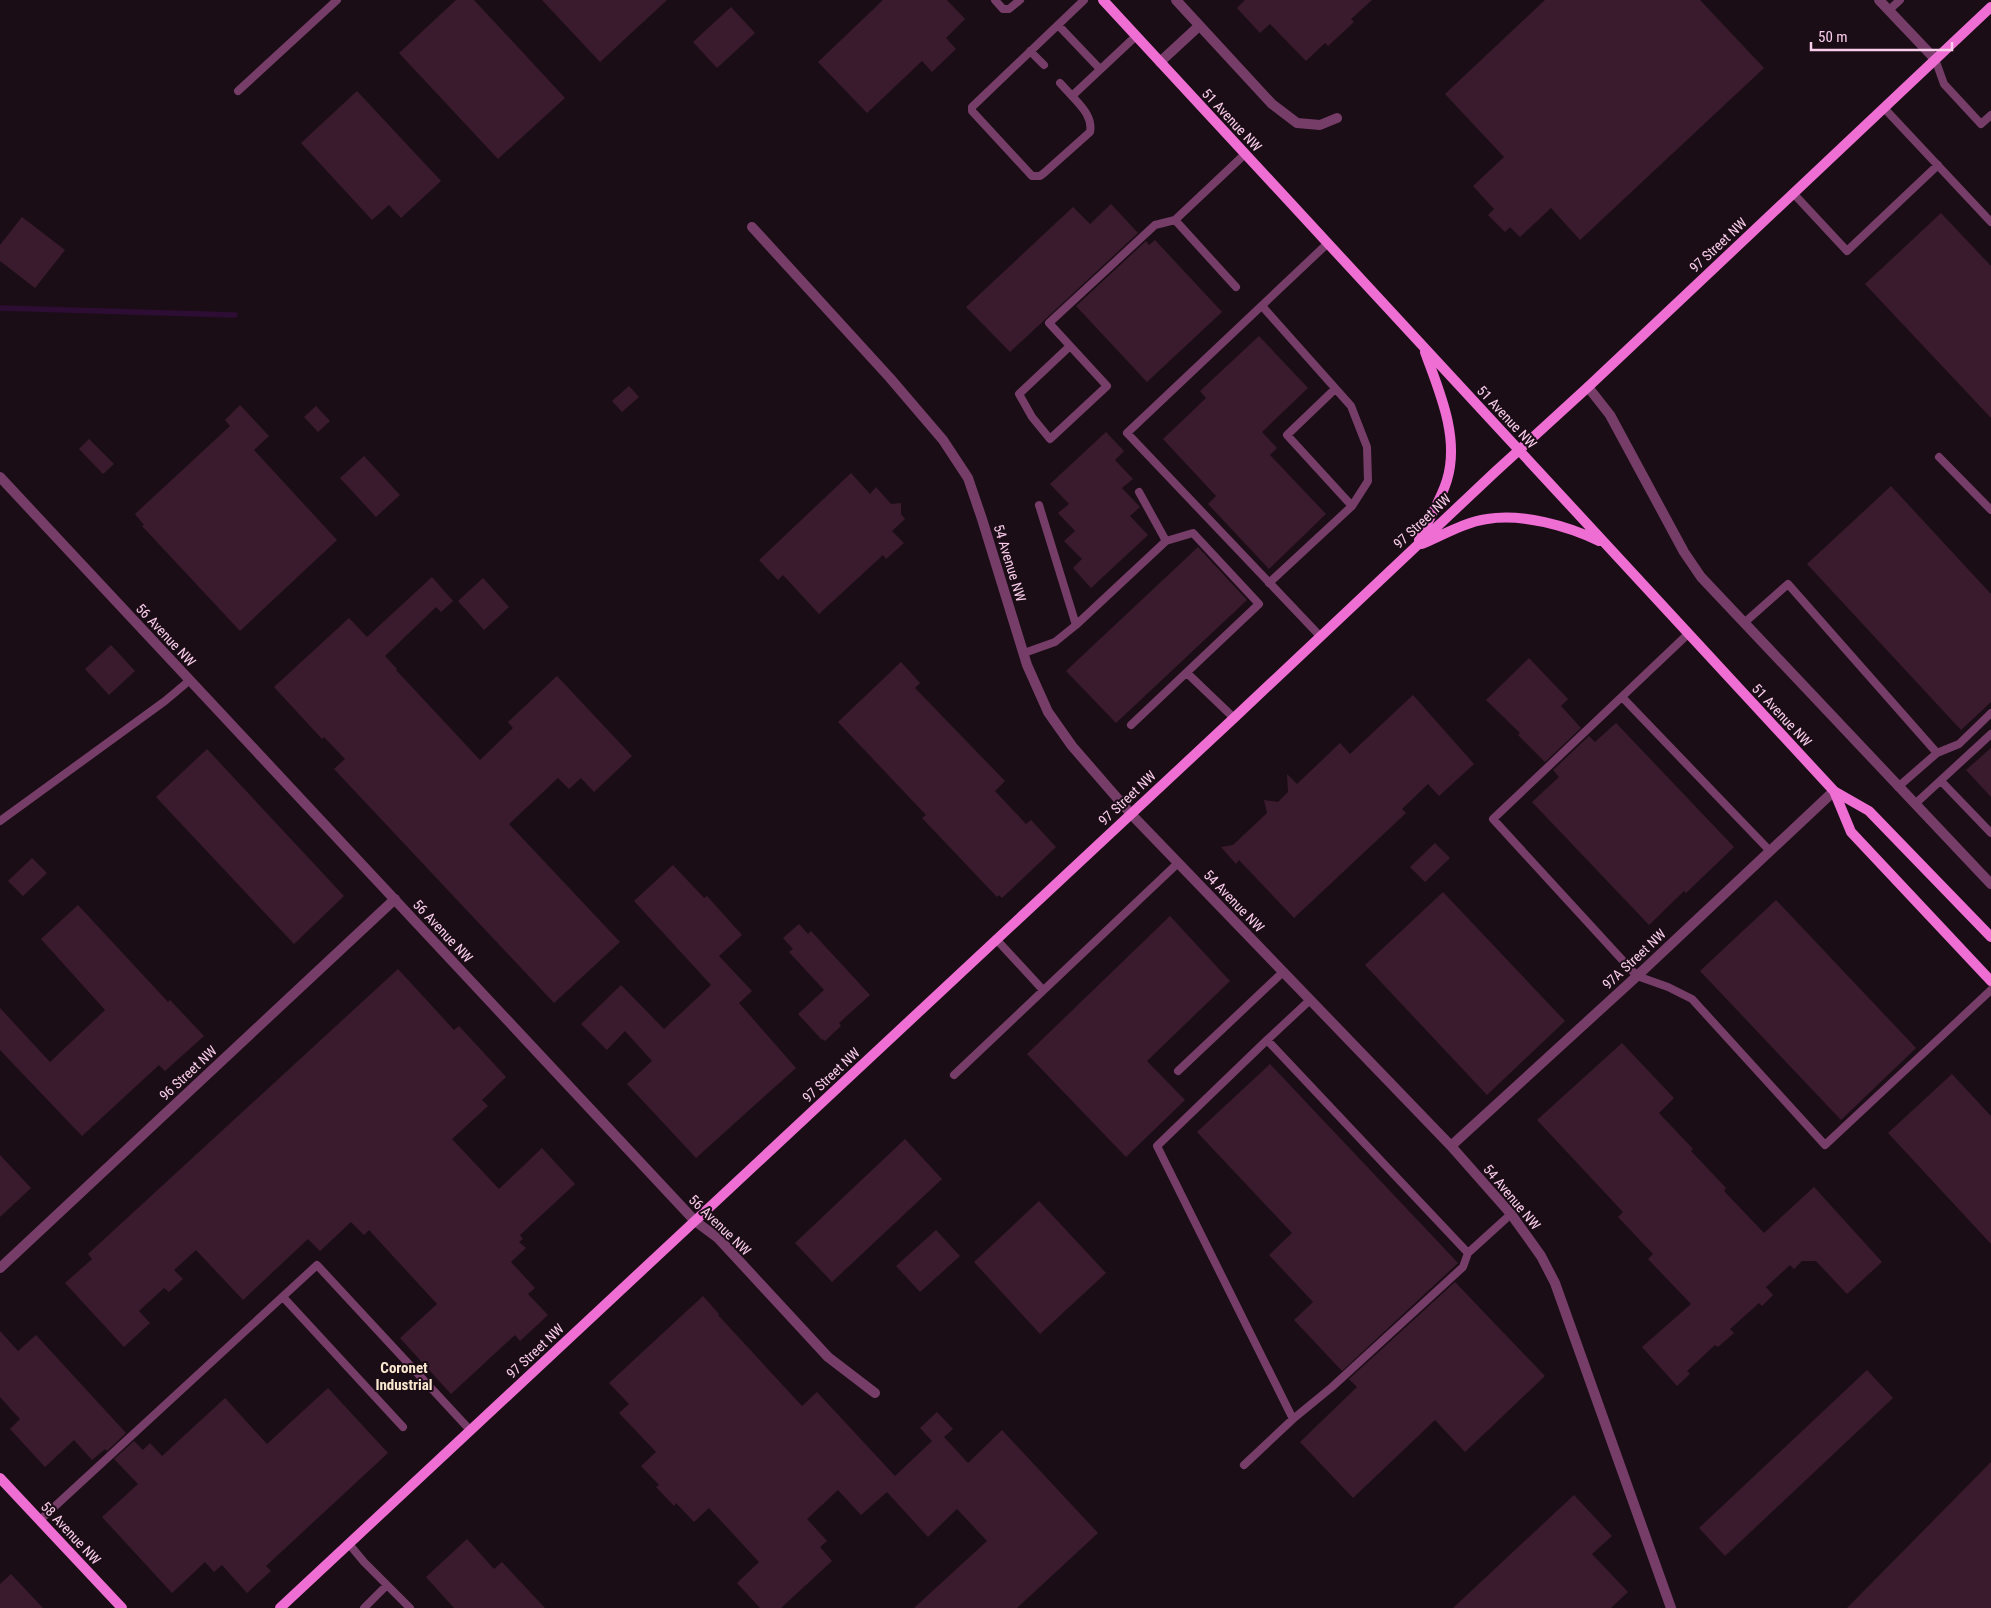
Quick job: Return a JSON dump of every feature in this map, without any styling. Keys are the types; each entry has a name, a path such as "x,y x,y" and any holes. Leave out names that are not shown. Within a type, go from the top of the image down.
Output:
{"street":[{"name":"51 Avenue NW","path":"1103,0 1834,791 1869,812 1991,937"},
{"path":"1176,0 1272,104 1298,123 1320,125 1337,118"},
{"path":"1879,0 1935,59"},
{"name":"97 Street NW","path":"280,1608 1234,718 1518,450 1588,387 1991,7"},
{"path":"1160,62 1199,26"},
{"name":"54 Avenue NW","path":"752,227 890,378 943,440 968,478 1024,653 1048,712 1072,746 1130,814 1451,1146 1511,1214 1541,1256 1556,1283 1671,1608"},
{"path":"1417,546 1447,480 1450,451 1448,423 1424,348"},
{"path":"1588,387 1610,415 1684,552 1701,577 1991,884"},
{"name":"56 Avenue NW","path":"0,477 695,1221 718,1238 828,1357 875,1393"},
{"path":"1417,546 1478,521 1512,518 1548,524 1581,533 1605,544"},
{"name":"51 Avenue NW","path":"1834,791 1851,832 1991,981"},
{"name":"97A Street NW","path":"1451,1146 1637,976 1834,791"},
{"name":"96 Street NW","path":"0,1268 394,899"},
{"name":"58 Avenue NW","path":"0,1478 122,1608"}],"lane":[{"path":"238,90 337,0"},
{"path":"995,0 1003,9 1009,9 1020,0"},
{"path":"1060,83 1088,116 1091,127 1090,132 1044,174 1032,176 972,111 972,107 1084,0"},
{"path":"1889,10 1900,0"},
{"path":"1058,25 1100,69"},
{"path":"1072,96 1136,36"},
{"path":"1030,51 1044,65"},
{"path":"1935,59 1944,84 1981,124 1991,114"},
{"path":"1884,108 1991,222"},
{"path":"1070,346 1019,394 1032,417 1050,439 1108,386 1070,346 1049,324 1155,225 1175,220 1245,154"},
{"path":"1793,193 1847,251 1938,165"},
{"path":"1175,220 1236,287"},
{"path":"1320,636 1127,433 1328,243"},
{"path":"1262,306 1351,406 1367,446 1368,481 1352,506 1269,583"},
{"path":"1336,389 1287,435 1352,506"},
{"path":"1940,457 1991,510"},
{"path":"1139,492 1166,541"},
{"path":"1039,505 1076,625"},
{"path":"1024,653 1055,642 1076,625 1166,541 1193,533 1260,604 1131,726"},
{"path":"1744,623 1788,584 1937,753"},
{"path":"1688,634 1493,819 1637,976 1668,987 1692,999 1825,1145 1991,990"},
{"path":"1186,673 1234,718"},
{"path":"0,821 165,701 190,680"},
{"path":"1622,697 1770,851"},
{"path":"1898,787 1937,753 1960,744 1991,714"},
{"path":"1915,804 1991,734"},
{"path":"1941,781 1991,833"},
{"path":"954,1075 1178,863"},
{"path":"996,939 1044,990"},
{"path":"1178,1071 1283,972"},
{"path":"1293,1419 1157,1146 1310,1000"},
{"path":"1267,1040 1468,1253"},
{"path":"1244,1465 1463,1268 1468,1253 1511,1214"},
{"path":"40,1520 317,1265 470,1430"},
{"path":"283,1297 403,1427"},
{"path":"348,1544 410,1608"},
{"path":"364,1608 388,1585"}],"building":[{"path":"456,0 474,0 565,98 498,159 399,53"},
{"path":"542,0 667,0 600,62"},
{"path":"883,0 947,0 965,19 946,38 956,49 932,72 922,61 867,113 818,62"},
{"path":"1245,0 1372,0 1351,19 1354,22 1328,46 1325,43 1306,61 1270,24 1260,33 1237,8"},
{"path":"1545,0 1700,0 1764,68 1580,240 1551,208 1520,237 1510,227 1505,232 1488,215 1494,209 1473,186 1504,157 1445,94"},
{"path":"731,7 755,33 717,68 693,42"},
{"path":"357,91 441,181 401,218 389,205 372,220 301,143"},
{"path":"1111,204 1138,233 1010,352 966,307 1073,207 1090,224"},
{"path":"1941,213 1991,266 1991,418 1865,284"},
{"path":"22,217 65,250 35,288 0,261 0,245"},
{"path":"1155,240 1222,312 1147,382 1076,306 1146,241 1149,245"},
{"path":"1259,336 1308,388 1262,432 1277,448 1270,455 1326,514 1269,569 1208,504 1216,496 1163,439 1206,398 1200,391"},
{"path":"629,386 639,397 622,412 612,401"},
{"path":"240,405 269,436 254,450 337,540 240,631 142,526 144,525 135,514 230,426 225,420"},
{"path":"316,406 330,421 318,432 304,417"},
{"path":"1106,432 1124,451 1115,460 1133,479 1122,488 1140,507 1130,516 1148,535 1091,588 1073,568 1082,559 1064,541 1075,531 1058,513 1069,504 1050,484"},
{"path":"89,439 114,464 103,474 79,449"},
{"path":"364,456 400,495 376,517 340,478"},
{"path":"851,473 870,494 876,487 891,504 901,503 901,514 905,519 892,531 904,543 886,559 883,555 819,614 783,575 778,580 759,560"},
{"path":"1891,486 1991,594 1991,702 1961,730 1807,564"},
{"path":"1198,547 1247,600 1116,723 1066,671"},
{"path":"432,577 453,601 441,612 436,607 385,656 480,760 513,728 508,722 557,676 632,756 594,792 581,778 569,789 558,778 509,824 620,942 554,1003 334,769 345,759 324,737 322,739 274,687 349,618 367,637"},
{"path":"483,578 509,607 484,630 458,601"},
{"path":"111,645 135,671 109,695 85,669"},
{"path":"1529,658 1568,699 1561,706 1581,728 1545,762 1518,735 1520,733 1486,700"},
{"path":"901,662 920,683 915,688 1005,781 995,791 1026,824 1031,820 1056,847 1002,898 999,895 997,897 922,818 926,815 838,722"},
{"path":"1413,695 1474,764 1439,796 1428,784 1402,809 1406,813 1294,918 1239,860 1236,864 1221,847 1233,845 1267,813 1264,800 1278,802 1288,792 1287,774 1297,784 1340,743 1350,754"},
{"path":"1616,723 1734,847 1649,925 1532,802 1559,777 1553,770 1589,736 1595,742"},
{"path":"1991,748 1991,797 1966,770"},
{"path":"207,749 344,896 294,944 156,797"},
{"path":"1435,843 1450,858 1425,882 1410,867"},
{"path":"32,858 47,873 23,896 8,881"},
{"path":"673,865 704,898 707,896 742,935 719,956 752,991 739,1003 796,1068 696,1158 627,1084 652,1061 625,1031 607,1050 581,1024 621,985 664,1029 711,985 634,901"},
{"path":"1443,892 1565,1021 1487,1095 1365,965"},
{"path":"1776,900 1916,1048 1841,1120 1700,971"},
{"path":"78,905 168,1002 170,1000 204,1036 165,1071 159,1065 82,1136 0,1050 0,1008 50,1062 105,1010 41,939"},
{"path":"1170,916 1230,981 1147,1061 1185,1100 1126,1157 1027,1054"},
{"path":"799,924 808,934 811,931 870,995 839,1023 841,1026 825,1041 798,1014 824,990 789,952 793,949 783,938"},
{"path":"398,969 454,1030 459,1026 506,1077 482,1100 488,1106 452,1139 499,1189 542,1148 575,1184 520,1235 523,1239 519,1242 526,1248 511,1262 535,1288 528,1294 548,1315 520,1341 515,1335 451,1394 400,1338 437,1304 369,1230 364,1235 351,1222 320,1251 308,1239 243,1300 196,1250 174,1270 183,1279 169,1292 164,1288 139,1311 150,1323 124,1347 65,1283 92,1259 88,1254"},
{"path":"1622,1043 1674,1098 1659,1113 1726,1188 1724,1191 1764,1233 1814,1187 1882,1262 1847,1294 1816,1261 1802,1261 1794,1269 1790,1265 1766,1287 1773,1295 1762,1306 1759,1303 1730,1329 1734,1333 1718,1347 1715,1345 1687,1371 1690,1374 1677,1386 1642,1347 1691,1304 1648,1259 1653,1254 1618,1217 1623,1212 1537,1120"},
{"path":"1270,1064 1458,1263 1342,1371 1294,1320 1313,1302 1269,1255 1292,1233 1197,1132"},
{"path":"1952,1074 1991,1116 1991,1244 1888,1133"},
{"path":"905,1139 942,1179 832,1282 795,1243"},
{"path":"0,1155 31,1188 0,1217"},
{"path":"1039,1201 1106,1273 1040,1334 974,1262"},
{"path":"936,1230 960,1256 920,1292 896,1266"},
{"path":"1455,1282 1545,1376 1465,1452 1435,1420 1353,1498 1300,1442 1357,1387 1349,1379"},
{"path":"703,1296 718,1315 802,1406 817,1392 895,1476 932,1441 920,1428 937,1412 953,1429 944,1437 968,1463 1002,1430 1098,1533 1017,1608 914,1608 987,1541 957,1509 928,1537 887,1492 861,1515 838,1490 807,1519 827,1541 820,1547 832,1561 781,1608 760,1608 737,1583 759,1562 709,1508 694,1522 676,1503 674,1506 656,1487 659,1485 641,1466 656,1452 619,1413 629,1404 609,1383"},
{"path":"0,1331 18,1351 36,1335 126,1433 107,1451 105,1449 92,1460 74,1440 45,1467 10,1429 20,1419 0,1397"},
{"path":"1867,1370 1893,1398 1725,1556 1699,1528"},
{"path":"328,1388 388,1453 266,1566 271,1571 247,1593 222,1565 214,1572 205,1562 172,1593 102,1517 138,1484 114,1459 134,1441 143,1450 150,1443 162,1456 225,1398 267,1444"},
{"path":"1991,1462 1991,1608 1847,1608"},
{"path":"1574,1495 1612,1536 1592,1554 1628,1592 1611,1608 1453,1608"},
{"path":"467,1539 494,1569 502,1562 545,1608 454,1608 426,1577"},
{"path":"11,1574 43,1608 0,1608 0,1584"}],"waterway":[{"path":"0,308 235,315"}],"district":[{"name":"Coronet Industrial","path":"404,1376"}]}
